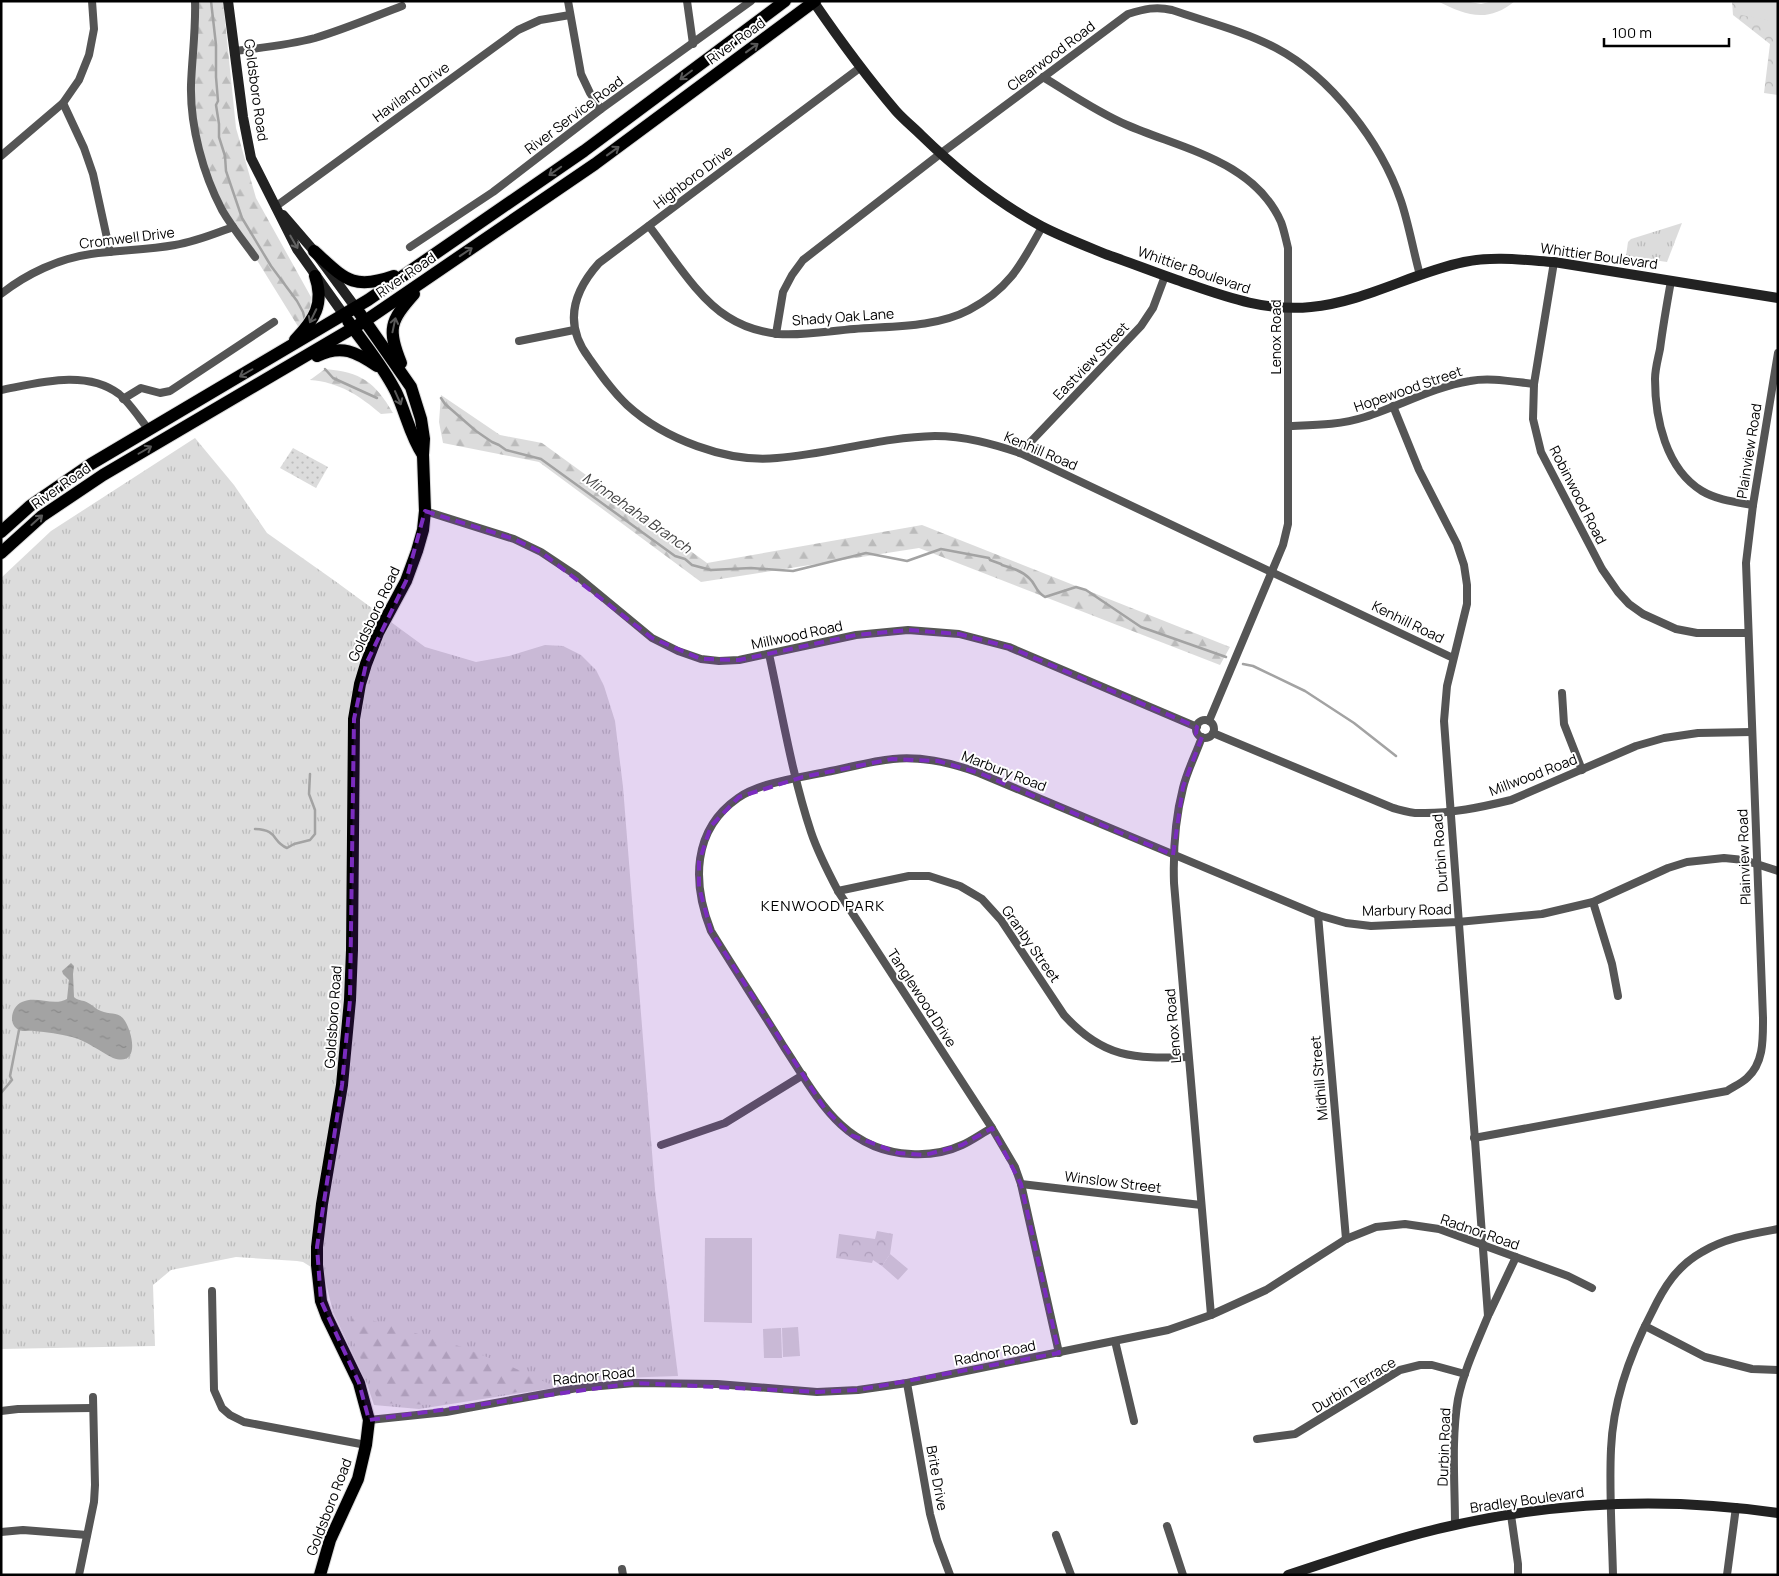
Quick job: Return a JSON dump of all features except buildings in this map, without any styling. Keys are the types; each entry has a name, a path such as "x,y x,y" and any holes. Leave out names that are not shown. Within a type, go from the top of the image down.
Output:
{"main road":[{"name":"River Road","path":"1,532 30,506 86,468 356,308 584,151 785,1"},
{"name":"River Road","path":"1,553 42,516 103,475 365,321 595,164 814,2"},
{"path":"314,251 340,274 354,282 380,281 411,270"},
{"path":"411,387 392,341 393,323 400,309 418,289 450,263"},
{"path":"288,349 313,319 317,310 319,288 315,276"},
{"name":"Goldsboro Road","path":"320,1575 330,1540 358,1479 366,1445 368,1420 359,1383 321,1301 317,1270 317,1247 322,1204 342,1085 350,1000 354,719 360,684 366,664 378,633 406,581 423,530 425,511 424,439 421,419 411,387 356,308"},
{"name":"Goldsboro Road","path":"344,315 384,370 405,413 414,443 423,456"},
{"path":"280,371 335,350 355,352 384,370"}],"street":[{"path":"1,156 62,103 79,80 89,55 94,29 92,1"},
{"path":"195,1 196,20 191,87 195,135 202,161 222,210 255,257"},
{"name":"Goldsboro Road","path":"228,1 243,117 251,158 297,249 344,315"},
{"path":"568,1 581,74 590,93 601,109"},
{"path":"687,1 694,44"},
{"name":"River Service Road","path":"410,247 493,192 601,109 694,44 751,1"},
{"name":"Whittier Boulevard","path":"814,2 861,67 897,112 940,154 999,200 1042,226 1085,246 1241,302 1265,307 1289,308 1310,308 1336,304 1464,262 1488,260 1554,262 1778,298"},
{"path":"235,51 278,46 313,38 402,6"},
{"name":"Clearwood Road","path":"776,334 783,292 803,260 940,154 1128,14 1144,8 1161,7 1254,38 1275,48 1304,66 1341,100 1382,158 1401,201 1420,275"},
{"name":"Haviland Drive","path":"275,207 518,30 540,20 570,15"},
{"name":"Highboro Drive","path":"574,330 575,305 579,290 586,278 599,263 861,67"},
{"name":"Lenox Road","path":"1044,77 1098,111 1224,163 1248,178 1268,201 1281,223 1288,248 1288,524 1283,545 1209,721"},
{"path":"62,103 84,148 93,174 110,252"},
{"name":"Goldsboro Road","path":"275,207 314,251 356,308"},
{"name":"Shady Oak Lane","path":"649,226 700,292 714,306 728,317 744,325 776,334 800,334 917,324 938,321 968,311 997,291 1013,276 1023,262 1042,226"},
{"name":"Cromwell Drive","path":"1,294 30,274 70,258 90,254 175,245 202,239 233,227"},
{"name":"Robinwood Road","path":"1554,262 1534,384 1533,419 1541,452 1602,569 1618,592 1643,614 1676,629 1696,633 1748,633"},
{"name":"Eastview Street","path":"1020,453 1142,326 1153,308 1166,276"},
{"path":"1670,281 1655,378 1657,412 1665,441 1678,468 1691,483 1703,492 1717,498 1753,505"},
{"path":"123,399 141,388 160,393 170,391 254,333 274,322"},
{"path":"519,341 574,330"},
{"name":"Kenhill Road","path":"574,330 584,351 610,387 627,405 647,421 669,434 710,450 744,457 776,459 906,438 936,436 984,441 1020,453 1453,658"},
{"name":"Plainview Road","path":"1474,1138 1727,1091 1747,1078 1757,1066 1763,1047 1763,1018 1746,563 1753,505 1778,353"},
{"path":"1,390 52,380 75,379 102,385 119,394 149,430"},
{"name":"Hopewood Street","path":"1289,426 1346,422 1442,388 1471,380 1534,384"},
{"name":"Durbin Road","path":"1393,406 1418,470 1457,544 1464,565 1467,585 1467,604 1447,686 1444,721 1488,1316"},
{"name":"Millwood Road","path":"425,511 514,539 541,552 577,576 652,638 678,651 701,659 719,661 739,660 856,635 908,630 959,634 1009,647 1197,727"},
{"name":"Tanglewood Drive","path":"769,654 796,778 810,832 820,855 838,891 992,1128 1015,1167 1021,1184 1059,1353"},
{"path":"1562,693 1564,724 1582,770"},
{"path":"1209,721 1214,728 1213,733 1207,738 1202,737 1197,732 1197,727 1200,722 1209,721"},
{"name":"Millwood Road","path":"1213,733 1392,808 1418,814 1490,805 1511,800 1636,746 1664,738 1698,733 1752,732"},
{"name":"Lenox Road","path":"1202,737 1183,787 1173,855 1188,1057 1211,1316"},
{"name":"Marbury Road","path":"992,1128 962,1145 925,1155 898,1154 873,1146 851,1135 825,1109 711,931 705,917 698,887 699,862 705,840 711,826 720,813 739,797 765,786 796,778 892,759 915,758 938,761 979,773 1318,915 1346,923 1371,926 1458,922 1542,914 1593,902 1668,868 1687,862 1724,858 1744,860 1778,871"},
{"name":"Granby Street","path":"838,891 909,876 929,876 960,886 982,899 1001,920 1064,1015 1076,1028 1113,1051 1134,1057 1153,1059 1188,1057"},
{"path":"1593,902 1612,964 1618,996"},
{"name":"Midhill Street","path":"1318,915 1346,1239"},
{"path":"661,1145 725,1123 802,1075"},
{"name":"Winslow Street","path":"1021,1184 1201,1205"},
{"name":"Radnor Road","path":"368,1420 446,1412 577,1388 635,1384 717,1384 817,1392 858,1390 907,1383 1168,1330 1211,1316 1266,1290 1346,1239 1376,1227 1405,1224 1439,1229 1568,1276 1592,1288"},
{"path":"1613,1575 1611,1448 1616,1413 1627,1368 1645,1326 1665,1287 1688,1261 1714,1245 1733,1238 1778,1230"},
{"name":"Durbin Road","path":"1456,1525 1454,1424 1458,1397 1488,1316 1516,1257"},
{"path":"212,1291 214,1390 222,1408 230,1415 244,1422 366,1445"},
{"path":"1645,1326 1705,1357 1752,1370 1778,1370"},
{"path":"1115,1341 1134,1421"},
{"name":"Durbin Terrace","path":"1257,1439 1295,1434 1400,1370 1420,1365 1432,1365 1465,1374"},
{"name":"Brite Drive","path":"907,1383 930,1514 950,1575"},
{"path":"79,1575 94,1502 93,1396"},
{"path":"1,1411 92,1408"},
{"name":"Bradley Boulevard","path":"1288,1575 1410,1536 1456,1525 1568,1506 1611,1503 1678,1503 1736,1507 1778,1513"},
{"path":"1727,1575 1736,1507"},
{"path":"1511,1515 1518,1575"},
{"path":"1167,1526 1183,1575"},
{"path":"1,1532 23,1530 87,1534"},
{"path":"1056,1535 1071,1575"}],"highlighted area":[{"path":"425,511 514,539 541,552 652,638 701,659 739,660 856,635 908,630 959,634 1009,647 1197,727 1196,734 1202,737 1183,787 1173,855 979,773 938,761 892,759 803,777 739,797 711,826 699,862 699,887 711,931 825,1109 851,1135 898,1153 925,1155 962,1145 992,1128 1021,1184 1059,1353 858,1390 817,1392 635,1383 369,1420 359,1383 321,1301 317,1247 342,1085 350,1000 354,719 366,664 406,581"}],"green space":[{"path":"195,1 223,1 236,128 256,198 311,297 310,313 299,328 255,257 233,227 202,161 191,87"},
{"path":"1437,1 1465,1 1481,4 1493,1 1515,1 1495,13 1476,15 1457,10"},
{"path":"1732,1 1778,1 1778,95 1764,93 1770,44 1733,15"},
{"path":"1744,1 1778,1 1778,22 1741,15"},
{"path":"1682,223 1667,262 1626,256 1628,242 1631,239"},
{"path":"325,369 338,370 358,376 366,381 380,393 393,413 381,414 365,401 340,387 321,381 310,380"},
{"path":"441,395 500,435 542,443 707,563 922,525 1230,647 1220,665 919,548 701,582 539,462 443,443 439,422"},
{"path":"195,438 234,485 267,533 425,647 476,662 509,656 545,645 563,646 581,655 596,670 604,686 615,721 623,787 655,1190 678,1376 617,1378 419,1409 374,1405 367,1384 333,1312 324,1275 303,1262 236,1257 171,1270 153,1285 155,1346 1,1349 1,578 51,531"},
{"path":"293,448 328,467 316,488 280,468"},
{"path":"877,1231 893,1234 890,1254 882,1266 873,1260 872,1263 836,1258 839,1234 875,1239"},
{"path":"705,1238 752,1238 752,1323 704,1322"},
{"path":"890,1254 908,1269 898,1280 882,1266"},
{"path":"354,1315 462,1347 554,1386 437,1405 379,1403 348,1328"},
{"path":"798,1327 800,1356 783,1357 782,1328"},
{"path":"781,1328 782,1358 764,1358 763,1329"}],"water":[{"path":"71,963 74,966 74,997 101,1011 117,1014 125,1021 132,1041 131,1054 127,1058 122,1060 113,1058 72,1037 44,1032 21,1031 13,1024 13,1011 22,1002 33,1000 56,1002 67,999 69,980 62,971"}],"waterway":[{"name":"Minnehaha Branch","path":"211,1 216,45 218,101 216,105 219,137 225,156 226,171 242,218 271,266 297,301 305,320"},
{"name":"Minnehaha Branch","path":"325,369 333,378 377,398"},
{"name":"Minnehaha Branch","path":"441,398 445,404 476,431 492,442 506,450 541,459 675,556 685,559 692,565 711,570 751,568 793,571 866,553 907,561 941,549 989,558 1017,570 1029,578 1045,597 1076,587 1086,590 1141,627 1226,657"},
{"name":"Minnehaha Branch","path":"1243,664 1253,666 1305,691 1354,723 1396,756"},
{"path":"255,829 268,831 287,848 310,840 315,834 315,810 309,794 310,774"},
{"path":"1,1093 12,1080 10,1076 19,1030"}],"district":[{"name":"KENWOOD PARK","path":"823,906"}]}
